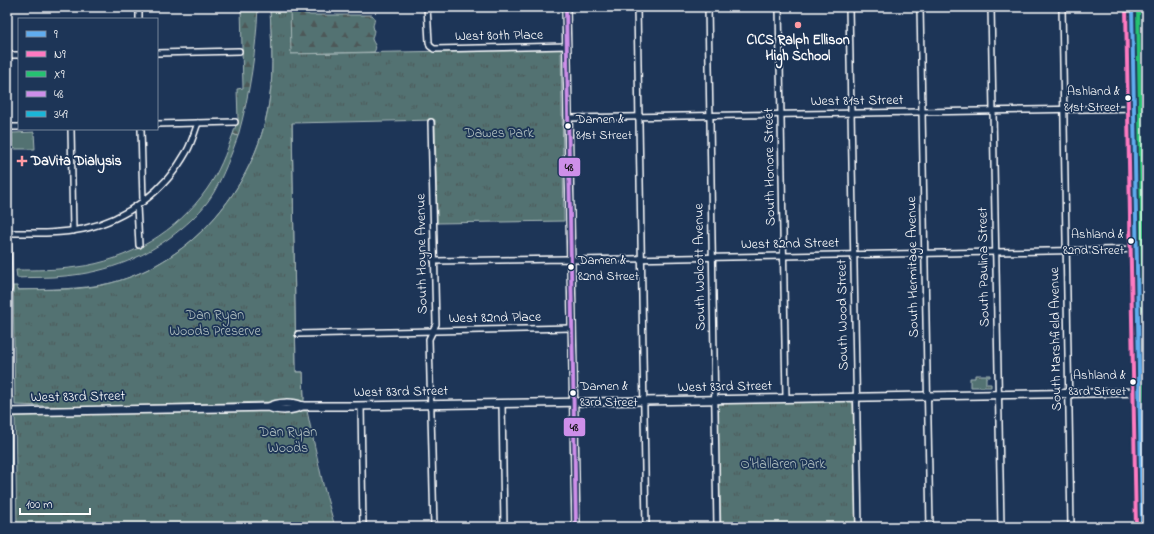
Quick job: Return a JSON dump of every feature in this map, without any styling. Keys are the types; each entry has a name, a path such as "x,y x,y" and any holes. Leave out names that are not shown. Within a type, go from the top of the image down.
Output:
{"street":[{"path":"139,7 139,18"},
{"name":"West 80th Place","path":"427,7 428,42 432,48 567,46"},
{"path":"566,7 576,527"},
{"path":"637,7 646,527"},
{"name":"South Wolcott Avenue","path":"708,7 717,527"},
{"name":"South Honore Street","path":"779,7 786,398"},
{"name":"South Wood Street","path":"850,7 859,527"},
{"name":"South Hermitage Avenue","path":"920,7 930,527"},
{"name":"South Paulina Street","path":"991,7 1001,527"},
{"name":"South Marshfield Avenue","path":"1062,7 1071,527"},
{"path":"1132,7 1137,250 1143,392 1142,527"},
{"path":"158,53 239,52"},
{"path":"7,55 18,55"},
{"name":"West 81st Street","path":"568,118 1147,108"},
{"path":"158,124 235,122"},
{"name":"South Hoyne Avenue","path":"431,122 436,324 429,339 434,527"},
{"path":"7,233 73,231 103,223 128,212 157,191 166,182 181,162 193,139 198,123"},
{"path":"7,127 18,127"},
{"path":"71,130 73,231"},
{"path":"141,130 143,201"},
{"path":"137,206 139,245"},
{"path":"7,237 7,292"},
{"name":"West 82nd Street","path":"434,261 641,259 1147,249"},
{"name":"West 82nd Place","path":"298,334 572,328"},
{"name":"West 83rd Street","path":"7,412 269,407 274,404 297,404 302,406 361,406 1143,392"},
{"path":"7,398 8,527"},
{"path":"502,403 504,527"},
{"path":"361,406 363,527"}],"green space":[{"path":"241,7 258,7 252,72 238,136 233,134 238,119 237,89 243,88"},
{"path":"270,7 299,7 303,13 310,15 372,15 374,19 372,39 376,47 374,52 291,54 296,372 303,372 304,399 148,296 17,290 88,287 111,283 142,272 170,256 196,237 219,213 238,186 253,158 264,127 272,74"},
{"name":"Dan Ryan Woods Preserve","path":"270,7 290,7 291,54 561,49 564,221 437,223 435,120 292,123 296,372 303,372 304,401 80,407 15,405 13,286 17,286 17,290 64,289 100,286 142,272 170,256 196,237 219,213 238,186 253,158 264,127 270,95 272,63"},
{"path":"34,132 35,149 13,149 12,133"},
{"path":"233,134 238,136 214,192 195,216 182,228 156,247 142,255 112,267 97,271 59,277 17,278 16,270 62,269 96,264 133,251 167,231 182,218 207,189 219,169"},
{"path":"975,375 990,375 990,377 986,377 986,384 991,384 991,387 970,387 970,378 975,378"},
{"name":"O'Hallaren Park","path":"851,401 853,405 856,527 721,527 717,406 719,403"},
{"name":"Dan Ryan Woods","path":"236,410 307,411 323,484 335,527 17,527 15,417"}],"transit line":[{"name":"48","path":"566,7 576,527"},
{"name":"N9","path":"1126,7 1136,527"},
{"name":"9","path":"1132,7 1142,527"},
{"name":"X9","path":"1138,7 1147,475"},
{"name":"349","path":"7,237 7,292"},
{"name":"349","path":"7,398 8,527"}],"place":[{"name":"CICS Ralph Ellison High School","path":"798,25"},
{"name":"Ashland & 81st Street","path":"1128,98"},
{"name":"Damen & 81st Street","path":"568,126"},
{"name":"DaVita Dialysis","path":"22,161"},
{"name":"Ashland & 82nd Street","path":"1131,241"},
{"name":"Damen & 82nd Street","path":"571,267"},
{"name":"Ashland & 83rd Street","path":"1133,382"},
{"name":"Damen & 83rd Street","path":"573,393"}],"park label":[{"name":"Dawes Park","path":"499,133"}]}
